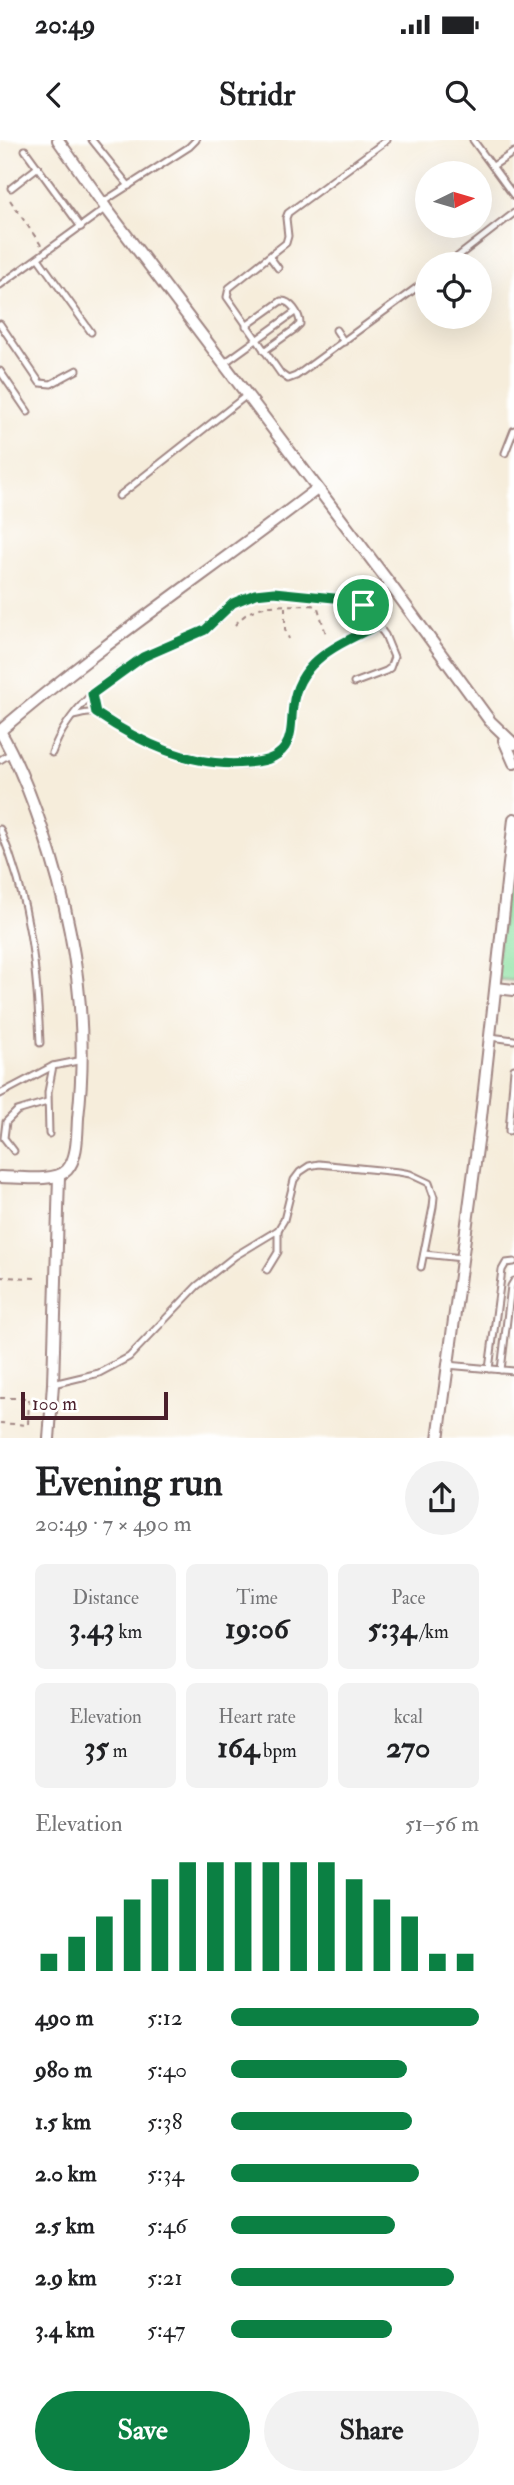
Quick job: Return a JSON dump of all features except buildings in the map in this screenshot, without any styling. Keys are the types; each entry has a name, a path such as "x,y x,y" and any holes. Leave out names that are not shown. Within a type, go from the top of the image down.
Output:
{"street":[{"path":"58,140 501,734 514,763"},
{"path":"0,1177 59,1176 67,1171 74,1154 83,1060 82,1022 71,929 58,876 29,790 13,752 0,731 103,647 220,564 317,489"},
{"path":"501,734 514,744"},
{"path":"438,1438 490,1037 514,818"},
{"path":"496,988 514,990"},
{"path":"49,1438 59,1176"}],"lane":[{"path":"92,140 128,186"},
{"path":"0,285 81,227 128,186 190,147 196,140"},
{"path":"387,140 288,214 286,243 233,284 227,292 228,302 284,377 293,378 415,289"},
{"path":"473,140 488,161"},
{"path":"25,150 81,227"},
{"path":"514,152 492,166 514,197"},
{"path":"11,188 38,167"},
{"path":"463,252 514,214"},
{"path":"270,257 278,268"},
{"path":"38,258 91,332"},
{"path":"246,326 281,301 286,301 295,312 300,320 298,327 264,351"},
{"path":"223,364 295,312"},
{"path":"0,324 40,383 51,384 76,370"},
{"path":"336,330 344,342"},
{"path":"0,371 28,412"},
{"path":"119,496 247,395"},
{"path":"505,453 514,430"},
{"path":"363,605 390,584"},
{"path":"52,753 73,716 92,694 143,657 205,630 233,603 244,598 274,592 347,599 363,605 391,646 393,663 386,671 354,683"},
{"path":"73,716 96,713 150,744 189,757 240,764 266,760 284,749 289,740 295,692 306,670 327,651 378,625"},
{"path":"92,694 96,713"},
{"path":"0,760 13,752"},
{"path":"0,829 21,888 33,940 40,1043"},
{"path":"490,1037 514,1040"},
{"path":"0,1094 53,1066 83,1060"},
{"path":"49,1134 47,1102 53,1066"},
{"path":"509,1131 514,1069"},
{"path":"14,1151 5,1138 6,1122 17,1111 47,1102"},
{"path":"267,1270 278,1252 278,1230 288,1208 294,1180 309,1166 320,1164 410,1174 429,1183 434,1197 432,1223 421,1267"},
{"path":"53,1384 99,1373 129,1357 197,1286 235,1256 278,1230"},
{"path":"424,1254 462,1258"},
{"path":"488,1369 502,1270 506,1263 514,1262"},
{"path":"501,1370 514,1281"},
{"path":"447,1365 514,1371"}],"path":[{"path":"10,200 46,252"},
{"path":"234,625 251,610 261,606 315,605 326,634"},
{"path":"285,606 283,618 289,639"},
{"path":"0,1277 37,1278"},
{"path":"0,1398 29,1398 28,1425 0,1423"}],"green space":[{"path":"514,829 514,981 494,979"}],"route":[{"path":"274,592 354,600 363,605 378,625 327,651 306,670 295,692 289,740 276,756 266,760 240,764 189,757 131,735 96,713 93,707 92,694 102,686 143,657 205,630 233,603 244,598 274,592"}]}
